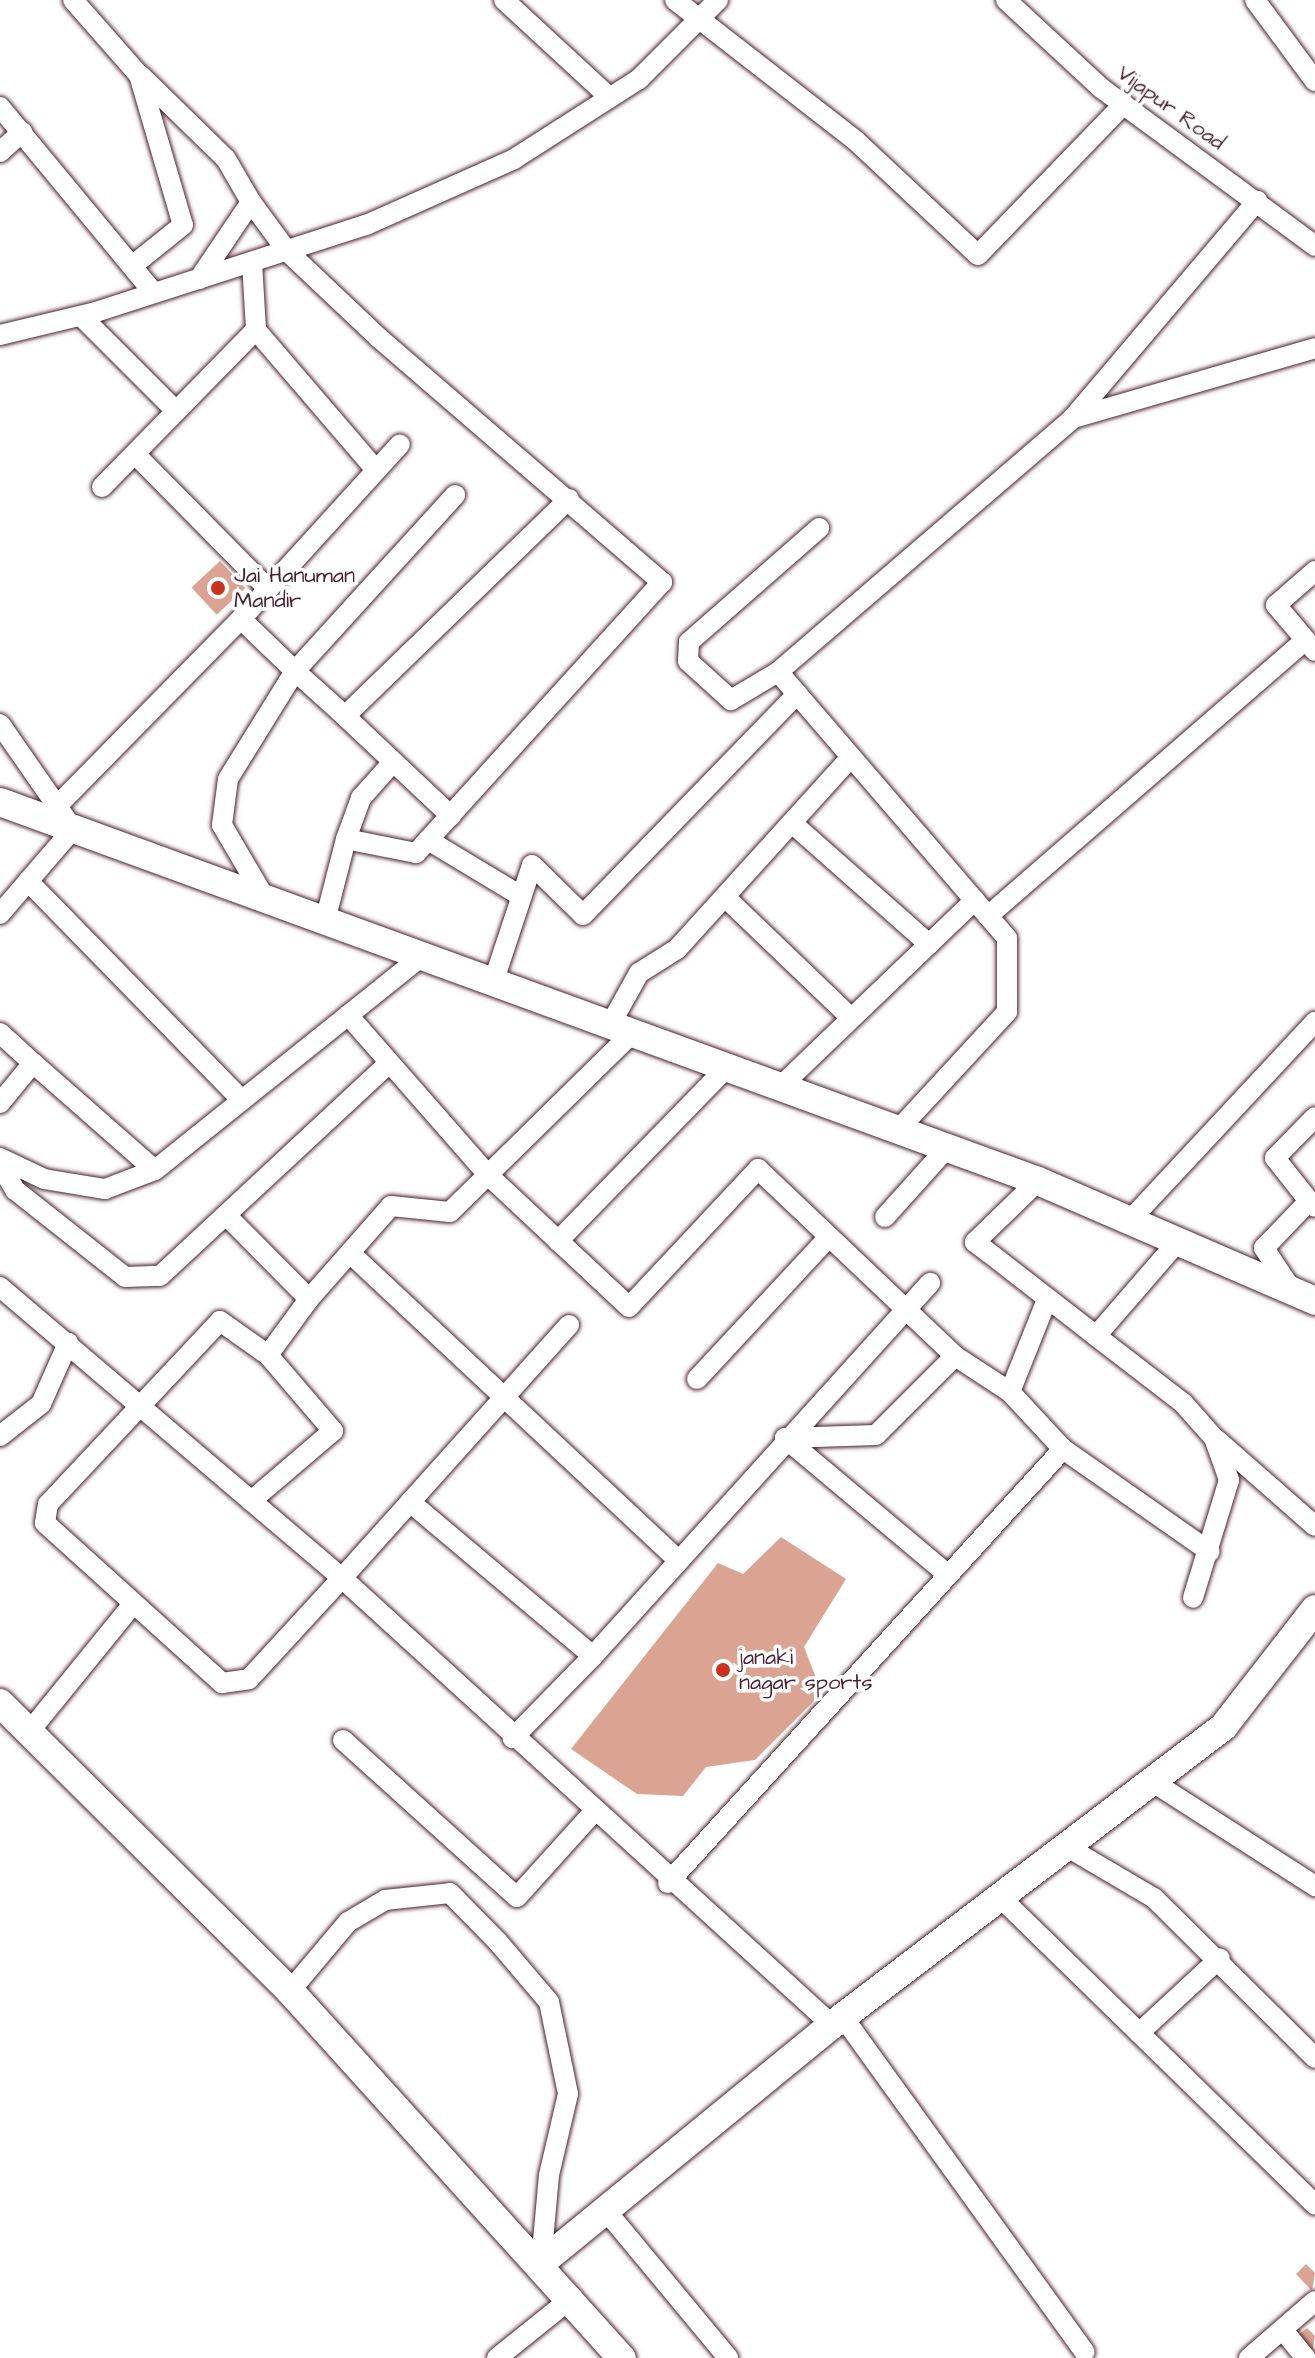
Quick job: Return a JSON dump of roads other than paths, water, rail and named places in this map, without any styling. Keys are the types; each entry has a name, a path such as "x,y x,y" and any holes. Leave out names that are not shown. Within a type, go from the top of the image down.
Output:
{"street":[{"path":"73,0 139,75 226,159 251,202 287,251 662,582 416,853 346,839"},
{"path":"504,0 609,97"},
{"path":"675,0 855,140 978,255 1124,104"},
{"path":"0,335 81,316 287,251 514,159 639,79 718,0"},
{"name":"Vijapur Road","path":"1006,0 1124,104 1315,246"},
{"path":"1255,0 1315,81"},
{"path":"132,266 183,225 139,75"},
{"path":"0,107 154,293"},
{"path":"0,152 22,132"},
{"path":"819,528 689,642 688,661 731,700 778,672 1073,418 1257,201"},
{"path":"199,279 251,202"},
{"path":"252,262 256,330 376,470"},
{"path":"81,316 175,410"},
{"path":"102,487 256,330"},
{"path":"1073,418 1315,348"},
{"path":"0,914 28,881 65,817 400,444"},
{"path":"135,454 268,589"},
{"path":"266,900 222,825 228,779 295,671 455,495"},
{"path":"345,716 569,499"},
{"path":"780,1087 929,944 981,908 1310,646 1276,605 1315,571"},
{"path":"241,619 451,816"},
{"path":"778,672 1007,938 1007,1012 898,1130"},
{"path":"493,983 532,865 583,915 797,694"},
{"path":"0,724 65,817"},
{"path":"268,1355 309,1299 391,1206 450,1212 488,1175 621,1029 639,973 677,949 851,757"},
{"path":"325,921 346,839 361,798 393,762"},
{"path":"0,802 65,817 266,900 1038,1181 1133,1217 1304,1296"},
{"path":"792,823 929,944"},
{"path":"428,840 521,896"},
{"path":"28,881 242,1100"},
{"path":"725,897 851,1018"},
{"path":"0,1161 44,1179 105,1189 155,1170 421,957"},
{"path":"348,1015 488,1175 629,1307 758,1169 955,1356 1010,1392 1063,1449 1210,1552"},
{"path":"1133,1217 1315,1022"},
{"path":"0,1033 155,1170"},
{"path":"0,1103 33,1063"},
{"path":"0,1161 15,1190 125,1277 160,1276 389,1063"},
{"path":"558,1241 726,1068"},
{"path":"1304,1296 1264,1248 1312,1204 1275,1158 1315,1117"},
{"path":"885,1217 947,1148"},
{"path":"1038,1181 975,1242 1046,1302 1183,1403 1214,1438 1315,1526"},
{"path":"226,1215 309,1299"},
{"path":"697,1379 829,1237"},
{"path":"1096,1336 1180,1239"},
{"path":"350,1253 502,1399 678,1560"},
{"path":"513,1738 593,1656 785,1438 930,1283"},
{"path":"0,1287 342,1578 668,1883 837,2021 1085,2352"},
{"path":"1010,1392 1046,1302"},
{"path":"251,1501 333,1431 268,1355 220,1321 42,1514 222,1683 237,1685 342,1578 569,1325"},
{"path":"0,1436 41,1404 68,1343"},
{"path":"785,1438 876,1435 955,1356"},
{"path":"785,1438 948,1575"},
{"path":"1193,1598 1210,1552 1229,1480 1214,1438"},
{"path":"668,1883 1063,1449"},
{"path":"410,1502 593,1656"},
{"path":"29,1732 134,1603"},
{"path":"541,2263 837,2021 1003,1900 1224,1726 1315,1609"},
{"path":"0,1703 290,1991 573,2297 622,2358"},
{"path":"343,1740 517,1897 593,1813"},
{"path":"1153,1782 1315,1886"},
{"path":"1069,1848 1154,1898 1220,1958 1315,2058"},
{"path":"290,1991 348,1922 385,1900 450,1893 498,1942 549,2002 568,2094 549,2175 541,2263"},
{"path":"1003,1900 1315,2204"},
{"path":"1139,2033 1220,1958"},
{"path":"607,2212 728,2358"},
{"path":"497,2358 573,2297"},
{"path":"1256,2356 1315,2301"},
{"path":"1283,2330 1306,2358"}],"place":[{"name":"Jai Hanuman Mandir","path":"218,588"},
{"name":"janaki nagar sports","path":"723,1670"}]}
